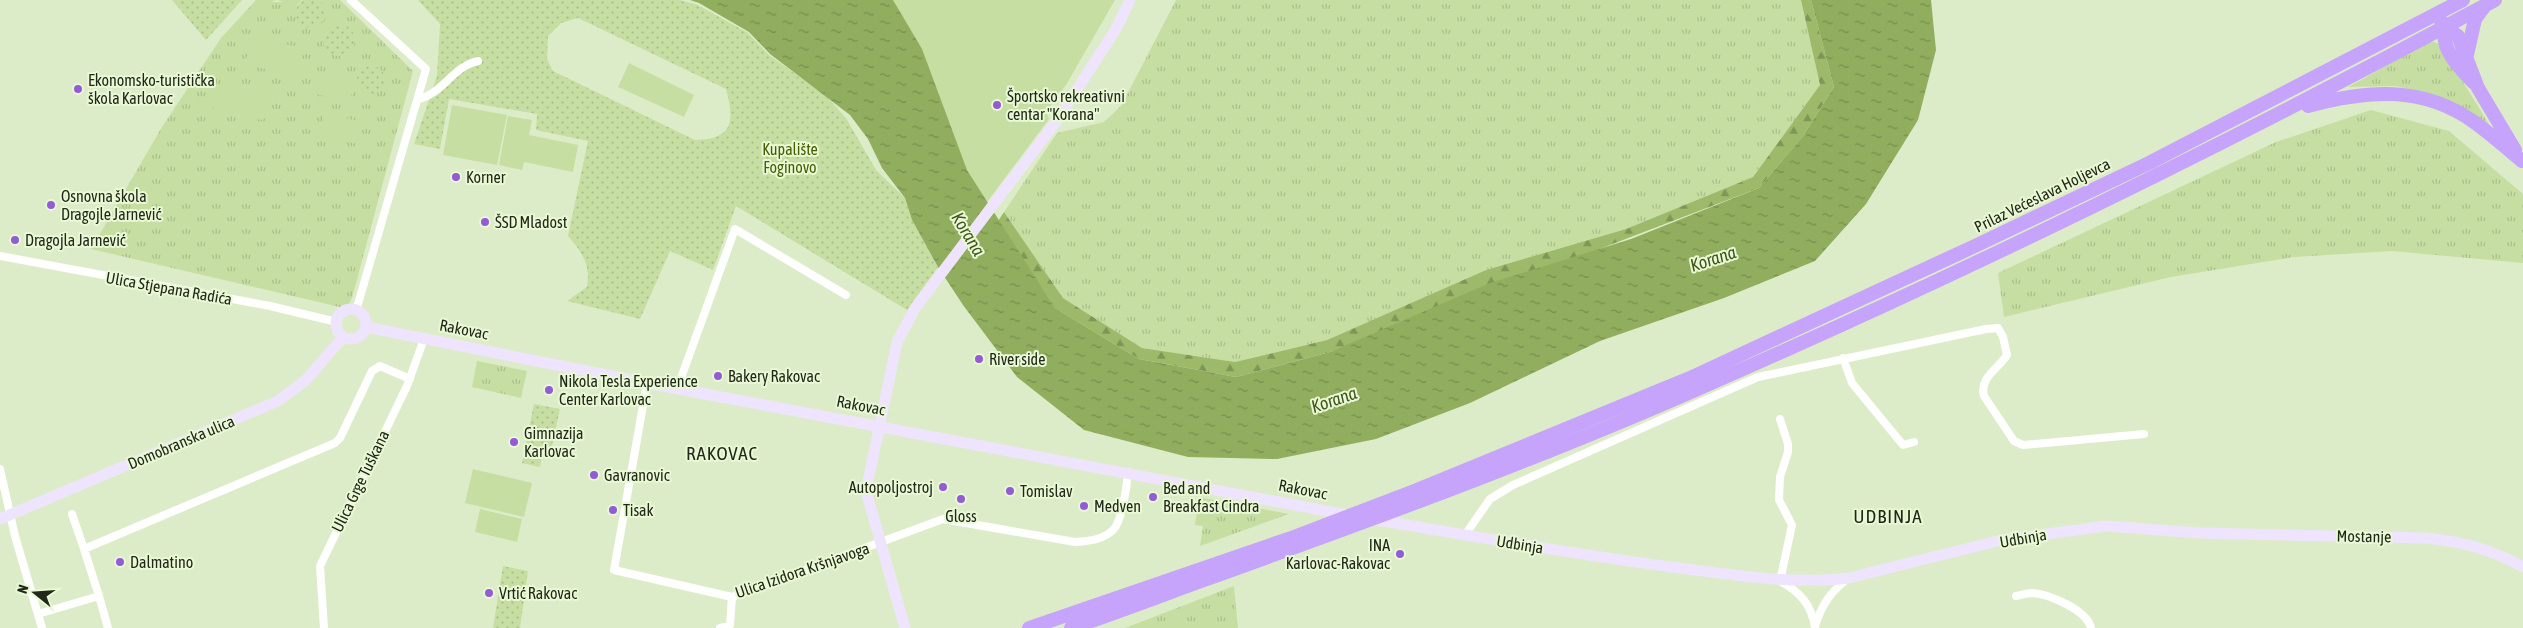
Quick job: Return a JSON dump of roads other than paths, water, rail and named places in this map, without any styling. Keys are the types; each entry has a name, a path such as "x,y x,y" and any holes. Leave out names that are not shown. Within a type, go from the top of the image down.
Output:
{"highway":[{"name":"Prilaz Većeslava Holjevca","path":"1641,398 1690,378 1978,245 2208,134 2463,0"},
{"name":"Prilaz Većeslava Holjevca","path":"1071,628 1428,500 1646,411 1985,260 2284,113 2490,2"},
{"path":"2467,56 2475,19 2490,2"},
{"path":"2437,14 2445,27 2458,36 2478,88"},
{"path":"2445,27 2444,39 2449,52 2478,88 2522,162"},
{"path":"2284,113 2344,96 2383,93 2414,96 2462,114 2522,162"},
{"name":"Rakovac","path":"1029,628 1191,574 1311,530 1417,490 1641,398"}],"main road":[{"path":"905,628 866,490 896,342 916,307 1050,131 1116,29 1130,0"},
{"path":"356,310 364,317 366,327 357,338 343,337 337,329 337,322 343,312 356,310"},
{"name":"Rakovac","path":"366,327 647,383 1128,472 1321,510 1465,535"},
{"name":"Domobranska ulica","path":"5,516 278,401 306,380 343,337"},
{"name":"Udbinja","path":"1465,535 1609,558 1780,581 1826,581 1849,578 2033,535 2106,526 2200,533"},
{"name":"Mostanje","path":"2200,533 2426,538 2461,542 2496,553 2523,567"}],"street":[{"path":"352,0 426,69 356,310"},
{"path":"418,99 433,95 464,66 478,61"},
{"path":"678,388 735,229 846,295"},
{"name":"Ulica Stjepana Radića","path":"0,256 270,306 337,322"},
{"path":"1465,535 1490,499 1513,485 1758,377 1843,358 1998,328 2003,337 2007,355 1984,382 1982,388 1984,396 2014,441 2024,445 2144,434"},
{"name":"Ulica Grge Tuškana","path":"324,628 320,566 410,379 424,339"},
{"path":"1843,358 1852,383 1903,445 1914,442"},
{"path":"84,549 335,443 340,438 372,371 380,366 410,379"},
{"name":"Ulica Izidora Kršnjavoga","path":"647,383 614,570 732,597 943,519 1075,542 1096,540 1114,530 1119,517 1128,472"},
{"path":"1780,419 1788,444 1788,452 1780,477 1779,500 1792,525 1780,581"},
{"path":"0,469 5,516 42,628"},
{"path":"72,514 108,628"},
{"name":"Udbinja","path":"1815,628 1824,602 1832,591 1849,578"},
{"name":"Udbinja","path":"1780,581 1798,592 1805,600 1815,628"},
{"path":"2016,596 2030,593 2048,596 2074,608 2090,623 2091,628"},
{"path":"38,614 99,596"},
{"path":"720,628 730,625 732,597"}],"water":[{"name":"Korana","path":"690,0 893,0 922,49 967,170 1055,308 1139,359 1236,377 1330,352 1490,283 1631,239 1759,188 1803,136 1834,87 1811,0 1931,0 1936,50 1918,120 1866,204 1815,261 1724,298 1600,341 1470,403 1376,439 1277,459 1188,457 1084,430 1017,377 963,305 938,267 912,220 905,198 882,168 868,139 850,115 770,54 749,32 699,3"}],"place":[{"name":"Ekonomsko-turistička škola Karlovac","path":"78,89"},
{"name":"Športsko rekreativni centar \"Korana\"","path":"997,105"},
{"name":"Korner","path":"456,177"},
{"name":"Osnovna škola Dragojle Jarnević","path":"51,205"},
{"name":"ŠSD Mladost","path":"485,222"},
{"name":"Dragojla Jarnević","path":"15,240"},
{"name":"River side","path":"979,359"},
{"name":"Bakery Rakovac","path":"718,376"},
{"name":"Nikola Tesla Experience Center Karlovac","path":"549,390"},
{"name":"Gimnazija Karlovac","path":"514,442"},
{"name":"Gavranovic","path":"594,475"},
{"name":"Autopoljostroj","path":"943,487"},
{"name":"Tomislav","path":"1010,491"},
{"name":"Bed and Breakfast Cindra","path":"1153,497"},
{"name":"Gloss","path":"961,499"},
{"name":"Medven","path":"1084,506"},
{"name":"Tisak","path":"613,510"},
{"name":"INA Karlovac-Rakovac","path":"1400,554"},
{"name":"Dalmatino","path":"120,562"},
{"name":"Vrtić Rakovac","path":"489,593"}],"district":[{"name":"RAKOVAC","path":"722,453"},
{"name":"UDBINJA","path":"1888,516"}],"park label":[{"name":"Kupalište Foginovo","path":"790,158"}]}
